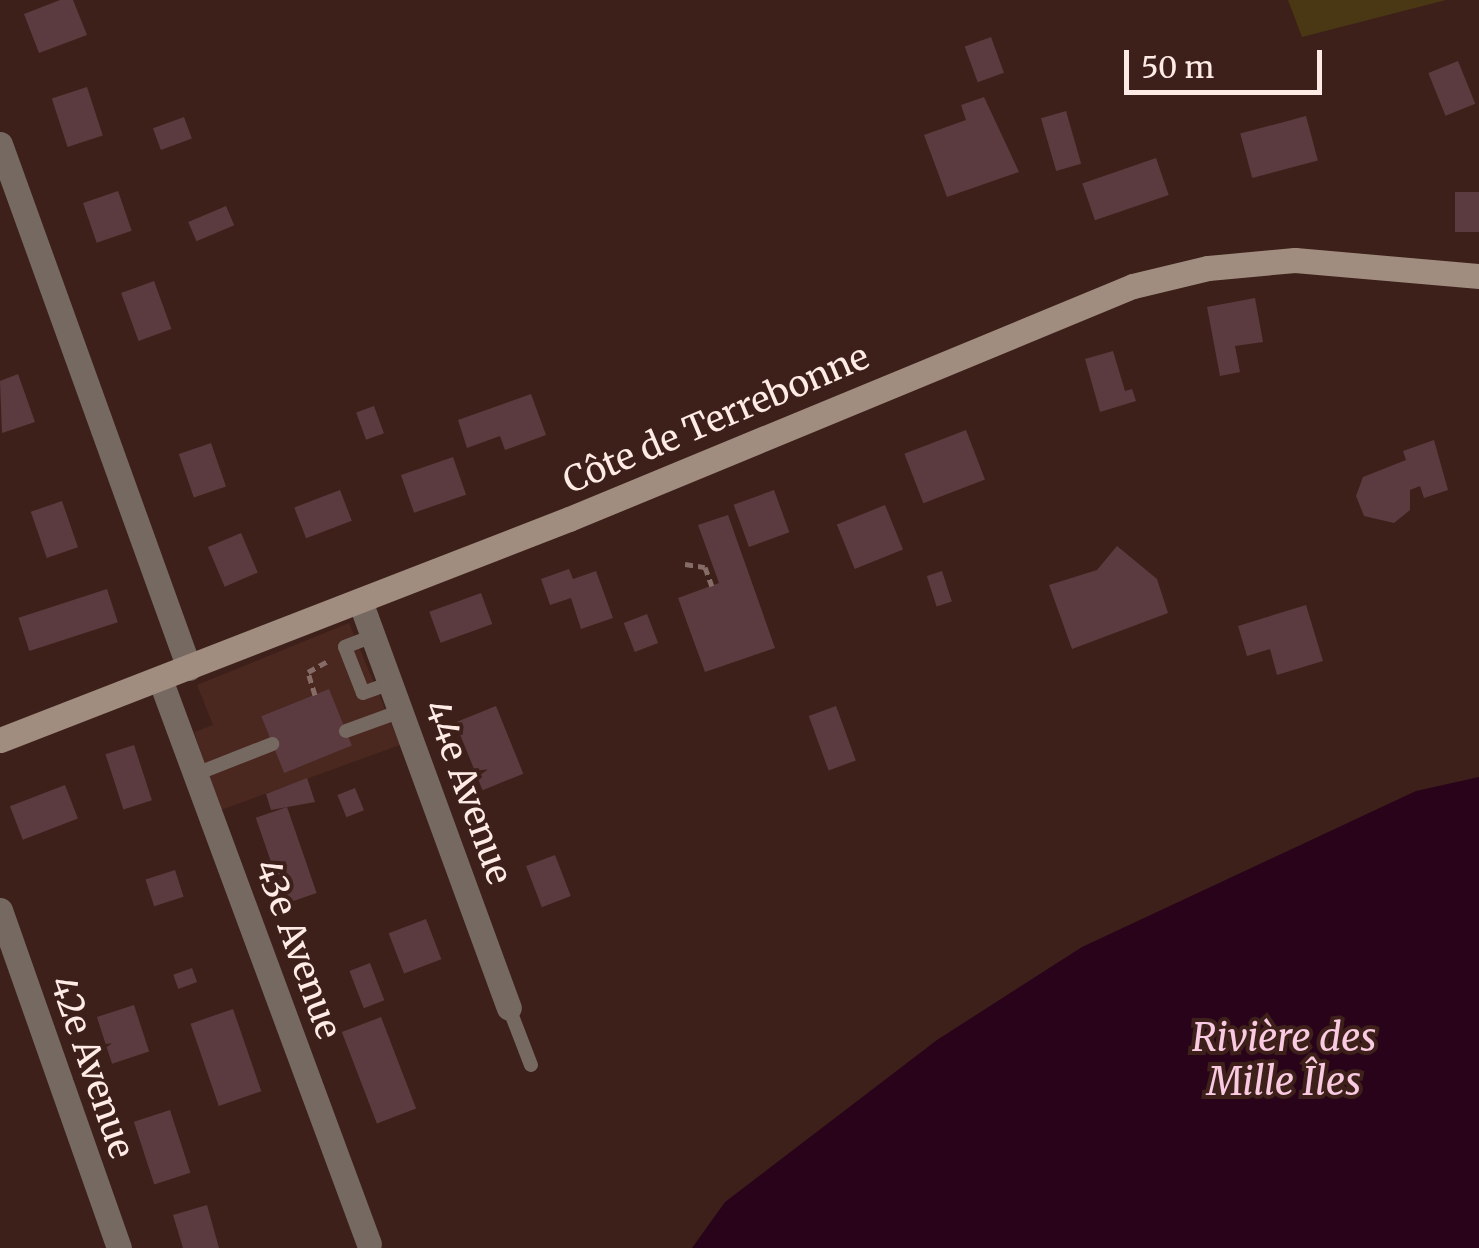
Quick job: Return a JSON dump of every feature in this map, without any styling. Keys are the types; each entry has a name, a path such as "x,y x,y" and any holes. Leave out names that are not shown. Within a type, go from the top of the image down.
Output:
{"main road":[{"name":"Côte de Terrebonne","path":"0,740 360,600 1029,324 1153,280 1228,265 1320,260 1479,276"}],"street":[{"path":"0,144 189,668"},
{"name":"44e Avenue","path":"360,600 508,1008"},
{"name":"43e Avenue","path":"160,679 369,1244"},
{"name":"42e Avenue","path":"0,910 119,1248"}],"lane":[{"path":"346,731 400,711"},
{"path":"196,774 272,744"},
{"path":"508,1008 531,1064"}],"path":[{"path":"686,564 706,567 712,586"},
{"path":"315,695 308,672 320,663"}],"shaded area":[{"path":"1288,0 1446,0 1302,37"},
{"path":"349,623 400,745 221,810 194,732 213,725 197,685"}],"water":[{"name":"Rivière des Mille Îles","path":"1479,777 1479,1248 692,1248 725,1202 937,1040 1082,947 1416,791"}],"building":[{"path":"60,0 73,0 87,35 39,53 24,14"},
{"path":"991,37 1004,73 978,82 965,47"},
{"path":"1458,61 1475,104 1446,116 1428,73"},
{"path":"87,87 103,136 68,147 52,98"},
{"path":"984,97 1019,172 947,197 924,135 966,120 961,105"},
{"path":"1066,111 1081,164 1056,171 1041,118"},
{"path":"1306,116 1318,160 1252,178 1240,134"},
{"path":"184,117 192,139 161,150 153,128"},
{"path":"1156,158 1169,195 1095,220 1082,183"},
{"path":"118,191 132,231 97,243 83,203"},
{"path":"1455,192 1479,192 1479,232 1455,232"},
{"path":"226,206 234,225 196,241 188,222"},
{"path":"154,281 171,329 139,341 121,293"},
{"path":"1255,298 1263,342 1235,346 1240,372 1220,376 1207,307"},
{"path":"1113,351 1125,391 1132,389 1136,401 1100,412 1085,359"},
{"path":"18,374 35,422 2,433 0,381"},
{"path":"531,394 546,435 505,450 500,436 467,448 458,420"},
{"path":"374,406 384,433 366,440 356,412"},
{"path":"966,430 985,479 923,503 904,454"},
{"path":"1434,440 1448,490 1424,498 1420,486 1410,490 1410,510 1394,523 1364,516 1356,496 1363,477 1406,460 1403,451"},
{"path":"211,443 226,486 194,498 179,454"},
{"path":"453,457 466,495 414,513 401,475"},
{"path":"340,490 352,521 306,538 294,508"},
{"path":"774,490 789,532 749,547 734,505"},
{"path":"62,501 78,547 47,558 31,512"},
{"path":"885,505 903,550 855,569 837,524"},
{"path":"728,515 775,648 705,672 678,598 719,583 698,525"},
{"path":"241,533 258,573 225,587 208,547"},
{"path":"1117,546 1157,579 1168,613 1072,649 1049,585 1097,570"},
{"path":"569,569 573,579 596,571 613,618 581,629 571,598 550,605 541,579"},
{"path":"942,571 952,601 937,606 927,576"},
{"path":"107,589 118,622 29,651 19,618"},
{"path":"481,593 492,624 441,643 429,612"},
{"path":"1306,605 1323,661 1277,675 1270,649 1247,656 1238,626"},
{"path":"647,614 658,643 635,652 624,623"},
{"path":"329,689 352,746 284,773 261,716"},
{"path":"496,706 523,774 483,790 455,722"},
{"path":"836,706 856,761 829,770 809,716"},
{"path":"134,745 152,800 123,809 105,754"},
{"path":"307,778 315,802 271,810 266,794"},
{"path":"65,785 78,819 23,840 10,806"},
{"path":"355,788 364,810 346,817 337,795"},
{"path":"287,807 317,893 285,904 256,818"},
{"path":"555,855 571,896 542,907 526,866"},
{"path":"175,870 184,897 154,906 146,880"},
{"path":"426,919 441,959 404,973 389,933"},
{"path":"370,963 384,1000 364,1008 349,971"},
{"path":"192,968 197,982 178,989 173,975"},
{"path":"134,1005 149,1052 112,1064 97,1017"},
{"path":"233,1009 261,1091 219,1106 190,1024"},
{"path":"381,1017 416,1108 377,1124 342,1032"},
{"path":"170,1110 190,1173 154,1185 134,1122"},
{"path":"207,1205 219,1248 183,1248 173,1215"}]}
